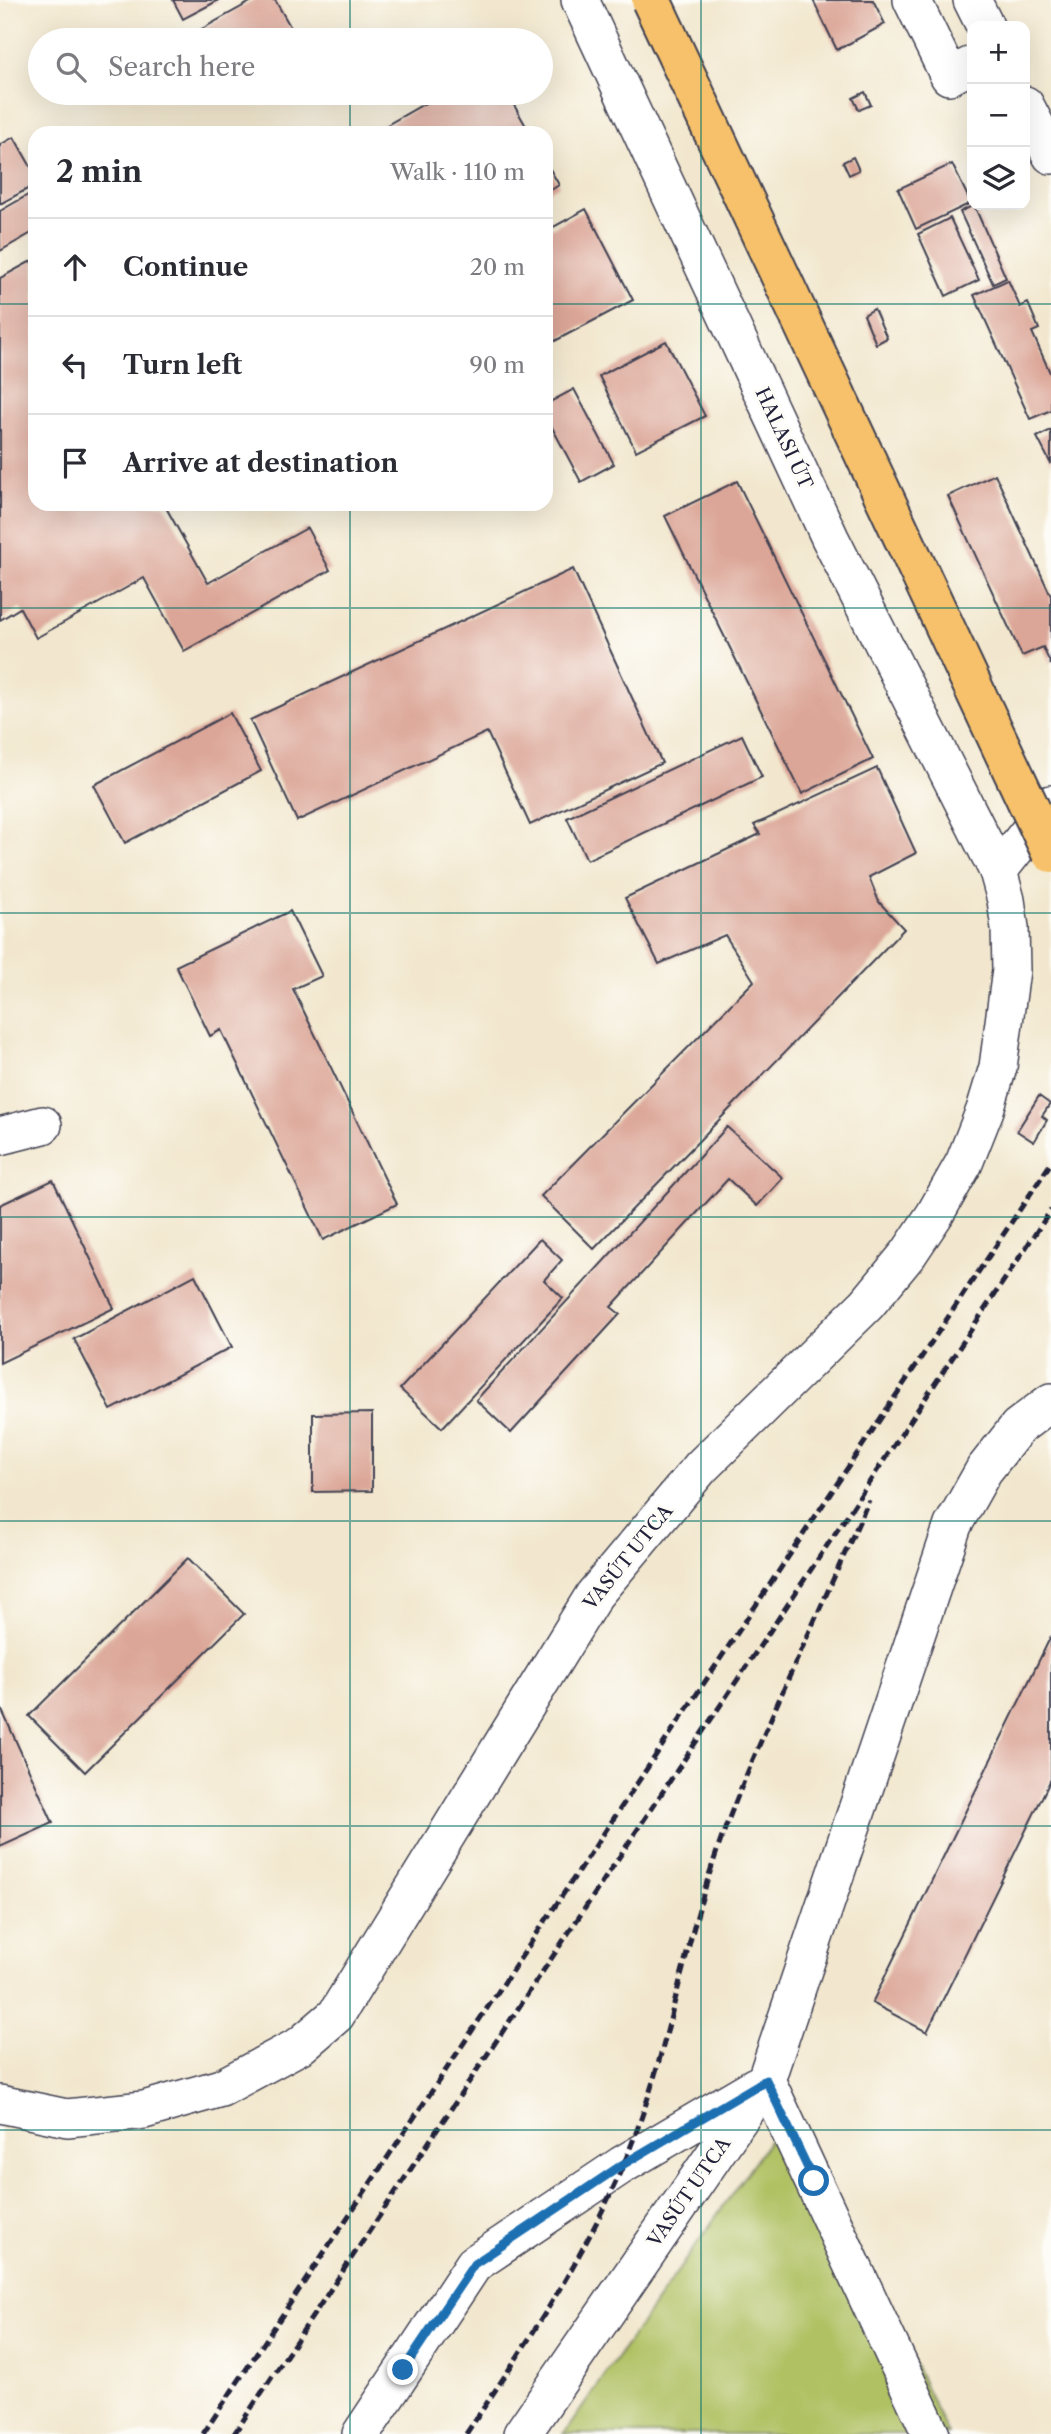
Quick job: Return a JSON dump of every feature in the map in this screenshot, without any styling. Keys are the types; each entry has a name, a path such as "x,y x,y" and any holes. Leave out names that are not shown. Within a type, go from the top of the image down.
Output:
{"main road":[{"path":"651,0 1051,853"}],"street":[{"name":"HALASI ÚT","path":"580,0 830,538 998,871"},
{"path":"912,0 949,76 967,67"},
{"path":"972,0 982,21"},
{"path":"1030,115 1051,155"},
{"path":"998,871 1051,804"},
{"name":"VASÚT UTCA","path":"0,2104 67,2118 144,2110 221,2088 301,2045 336,2015 594,1595 701,1467 867,1304 909,1253 935,1214 964,1163 985,1110 998,1067 1011,970 1010,929 998,871"},
{"path":"0,1136 43,1125"},
{"name":"VASÚT UTCA","path":"522,2434 766,2080 953,1525 984,1470 1018,1427 1051,1402"},
{"path":"360,2434 474,2264 622,2165 766,2080 931,2434"}],"green space":[{"path":"791,2109 948,2434 564,2434"}],"building":[{"path":"173,0 219,0 183,19"},
{"path":"254,0 275,0 291,28 204,28"},
{"path":"813,0 873,0 885,24 837,50"},
{"path":"865,92 871,105 859,110 853,98"},
{"path":"422,105 514,105 526,126 385,126"},
{"path":"14,137 28,162 28,189 0,204 0,145"},
{"path":"853,157 859,170 849,175 843,162"},
{"path":"952,164 967,195 967,205 916,229 898,189"},
{"path":"553,174 559,185 553,189"},
{"path":"28,195 28,235 0,251 0,211"},
{"path":"967,208 976,210 1006,278 993,284 960,212"},
{"path":"586,209 633,300 553,342 553,227"},
{"path":"950,218 979,280 946,296 918,234"},
{"path":"28,263 28,511 168,511 208,583 307,528 330,570 184,651 144,578 36,638 20,608 0,620 0,278"},
{"path":"1008,280 1020,307 1028,303 1039,329 1032,332 1051,375 1051,410 1030,419 974,295"},
{"path":"874,309 887,338 876,344 864,315"},
{"path":"666,341 705,416 636,451 599,376"},
{"path":"574,389 614,464 581,482 553,429 553,400"},
{"path":"1051,430 1051,464 1037,437"},
{"path":"995,474 1051,596 1051,665 1043,647 1022,656 948,496"},
{"path":"737,481 873,759 802,794 665,516"},
{"path":"573,569 662,763 530,825 487,732 297,821 250,720"},
{"path":"230,713 261,771 125,843 94,785"},
{"path":"742,735 762,777 587,860 567,818"},
{"path":"877,768 916,853 869,877 879,902 904,929 594,1249 541,1196 754,981 725,935 659,964 625,898 760,834 754,825"},
{"path":"290,911 322,976 293,989 397,1204 323,1240 221,1030 210,1036 176,966"},
{"path":"1039,1096 1050,1104 1042,1116 1047,1120 1034,1142 1017,1131"},
{"path":"727,1127 783,1178 757,1206 728,1179 611,1307 620,1314 511,1433 476,1400"},
{"path":"53,1180 114,1308 0,1363 0,1205"},
{"path":"540,1239 562,1260 544,1280 563,1298 442,1428 400,1389"},
{"path":"195,1275 232,1347 111,1410 74,1339"},
{"path":"372,1413 372,1491 313,1492 313,1414"},
{"path":"188,1558 244,1614 85,1772 29,1716"},
{"path":"1051,1636 1051,1779 927,2032 872,2003"},
{"path":"0,1706 53,1823 0,1847"}],"railway":[{"path":"203,2434 1051,1163"},
{"path":"234,2434 1051,1210"},
{"path":"466,2434 561,2287 621,2171 648,2097 703,1894 721,1839 764,1734 869,1500"}],"route":[{"path":"403,2370 474,2264 622,2165 766,2080 814,2181"}]}
